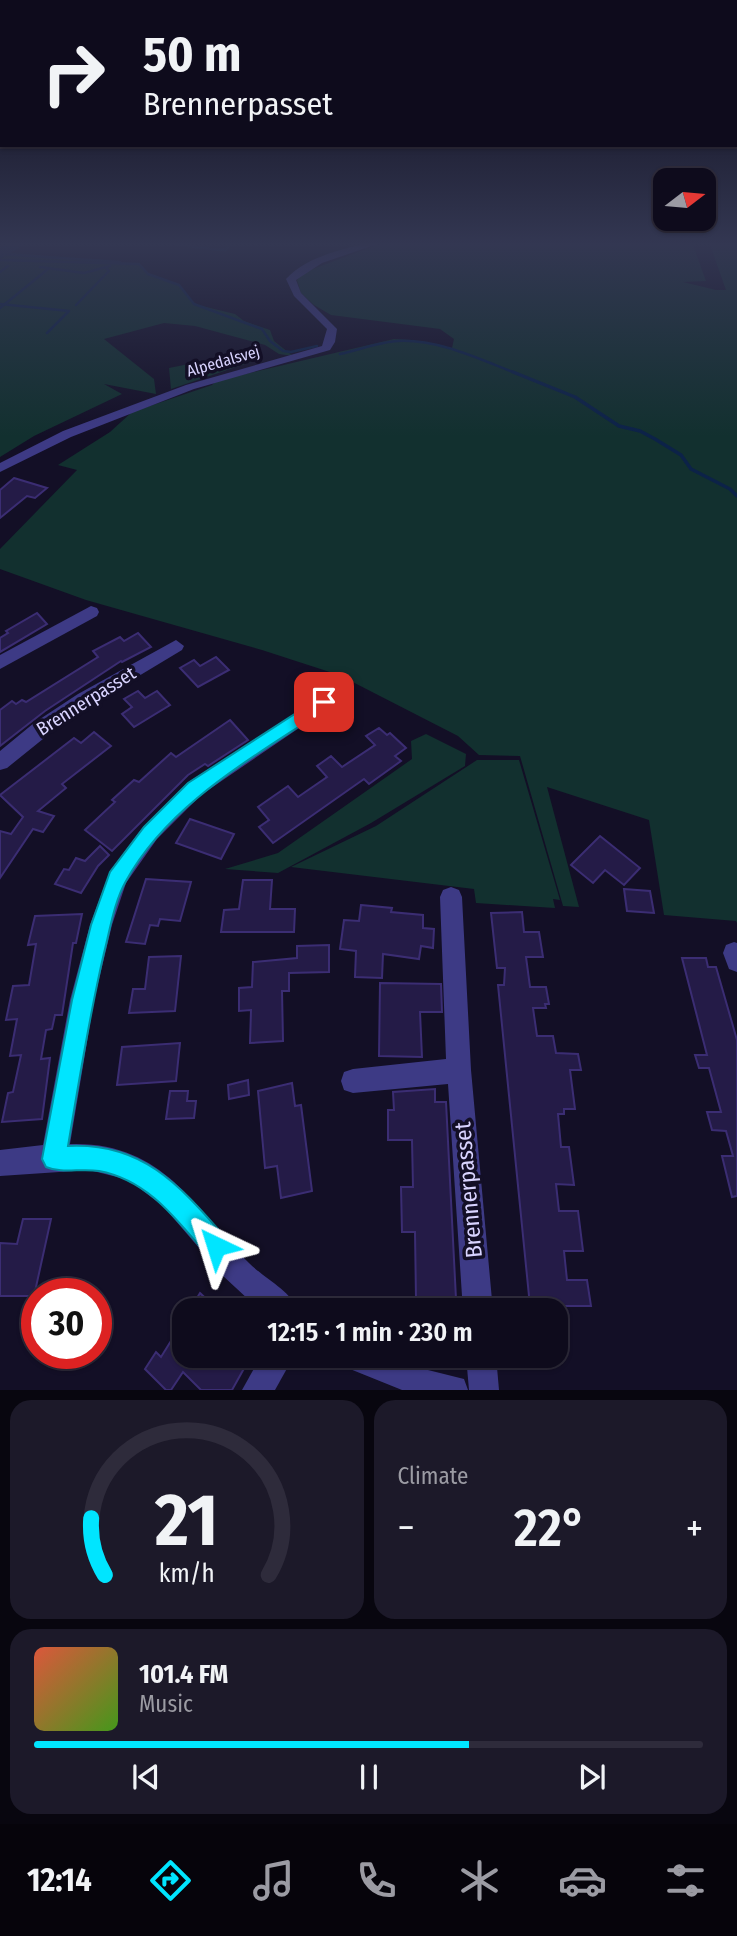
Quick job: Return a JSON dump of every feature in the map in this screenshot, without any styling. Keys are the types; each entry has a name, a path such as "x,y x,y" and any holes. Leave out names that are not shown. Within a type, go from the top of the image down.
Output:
{"street":[{"name":"Alpedalsvej","path":"0,468 67,434 190,387 326,348 332,329 311,307"},
{"path":"0,663 91,612"},
{"name":"Brennerpasset","path":"0,762 27,736 176,646"},
{"path":"54,1159 82,1000 101,925 117,878 150,833 194,789 324,702"},
{"name":"Brennerpasset","path":"451,897 459,1070 477,1298"},
{"path":"353,1081 459,1070"},
{"path":"0,1163 87,1157 118,1162 146,1175 171,1195 246,1280 268,1298"},
{"path":"257,1390 271,1368"},
{"path":"385,1368 424,1384 453,1390"},
{"path":"482,1368 484,1390"}],"green space":[{"path":"0,307 206,307 235,314 244,321 270,330 274,341 293,356 279,354 265,345 195,326 164,323 104,339 154,379 156,394 104,384 122,394 34,436 0,457"},
{"path":"317,307 737,307 737,923 664,915 649,820 547,787 579,907 563,906 520,756 479,755 458,736 339,675 86,600 0,569 0,549 77,470 58,465 110,432 132,412 212,385 216,381 394,339 452,348 454,339 440,329 331,315"},
{"path":"248,352 260,359 171,389 169,368"},
{"path":"426,734 466,754 465,766 371,823 278,873 225,869 278,853 412,759 411,741"},
{"path":"477,760 519,760 560,900 553,899 555,908 476,903 474,889 291,867 376,826"}],"building":[{"path":"14,478 47,488 35,498 27,496 0,518 0,490"},
{"path":"37,613 47,624 0,652 0,638 8,633 6,631"},
{"path":"138,633 151,647 121,661 45,711 0,746 0,710 12,701 16,704 22,700 26,702 98,657 93,651 120,637 124,641"},
{"path":"216,657 229,670 198,687 180,668 194,660 200,666"},
{"path":"138,691 145,698 157,691 170,705 134,727 122,714 132,707 124,699"},
{"path":"230,720 248,740 208,766 205,764 188,775 112,851 85,830 134,780 139,782 171,753 176,757"},
{"path":"379,728 387,735 390,733 406,748 395,756 401,761 369,784 364,779 273,843 259,827 269,820 258,807 288,786 298,797 327,777 317,766 331,756 342,767 375,745 366,736"},
{"path":"94,732 111,746 62,784 66,788 38,811 54,816 43,832 33,829 0,878 0,831 11,834 23,817 0,795 74,738 81,743"},
{"path":"190,819 234,834 221,859 176,843"},
{"path":"600,836 640,868 624,885 605,870 593,883 571,865"},
{"path":"100,846 109,855 98,866 81,893 55,884 64,869 69,870 76,858 85,861"},
{"path":"146,879 191,882 180,921 160,919 158,926 150,925 145,944 126,942"},
{"path":"243,880 272,880 270,909 295,909 294,932 221,932 224,910 239,909"},
{"path":"624,889 650,891 654,913 627,911"},
{"path":"361,905 392,908 391,912 423,915 423,928 434,929 433,948 421,946 419,959 383,954 382,978 355,977 356,951 340,949 344,920 359,921"},
{"path":"522,912 524,932 539,932 543,957 526,957 530,987 546,987 549,1004 545,1004 546,1008 533,1008 537,1036 553,1036 556,1053 578,1054 581,1070 570,1070 575,1109 564,1109 564,1114 558,1114 561,1147 569,1147 574,1185 556,1184 559,1211 578,1211 583,1251 564,1251 567,1280 587,1280 591,1306 568,1306 568,1298 529,1298 498,985 504,985 505,968 497,968 491,913"},
{"path":"82,914 76,943 73,943 62,1015 55,1015 52,1029 46,1030 41,1059 50,1058 42,1119 2,1122 8,1093 13,1092 21,1055 10,1056 17,1019 6,1020 13,986 29,985 36,944 28,945 35,916"},
{"path":"329,945 329,972 289,973 289,991 282,991 283,1041 250,1043 251,1010 239,1011 239,988 252,987 253,962 297,958 297,946"},
{"path":"181,956 175,1011 129,1013 133,989 145,989 149,957"},
{"path":"682,958 706,958 708,967 716,967 737,1040 737,1196 732,1197 722,1156 733,1156 726,1131 712,1130 707,1112 721,1112 709,1068 699,1068 695,1055 707,1055"},
{"path":"380,983 441,984 442,1012 420,1012 422,1057 379,1056"},
{"path":"180,1043 176,1081 117,1085 122,1047"},
{"path":"248,1080 249,1095 229,1099 228,1085"},
{"path":"292,1083 295,1106 301,1105 312,1191 281,1198 277,1166 265,1168 258,1091"},
{"path":"435,1089 435,1102 446,1102 456,1298 416,1298 415,1232 402,1232 401,1187 413,1187 412,1140 388,1140 388,1110 394,1110 393,1092"},
{"path":"170,1091 188,1091 187,1101 196,1101 194,1118 166,1119"},
{"path":"23,1219 51,1219 38,1278 21,1278 21,1296 0,1296 0,1243 17,1244"},
{"path":"172,1339 172,1368 244,1368 232,1390 201,1390 183,1372 171,1390 166,1390 145,1369 156,1352 161,1357"}],"waterway":[{"path":"28,307 69,311 47,333"},
{"path":"202,307 262,329 270,341 283,351 291,352 317,346"},
{"path":"340,354 384,343 413,341 460,352 517,374"},
{"path":"513,372 517,374"},
{"path":"517,374 575,397 619,426 640,431 655,439 681,455 691,469 730,489 737,496"}],"route":[{"path":"216,1246 171,1195 146,1175 118,1162 87,1157 54,1159 82,1000 101,925 117,878 150,833 194,789 324,702"}]}
